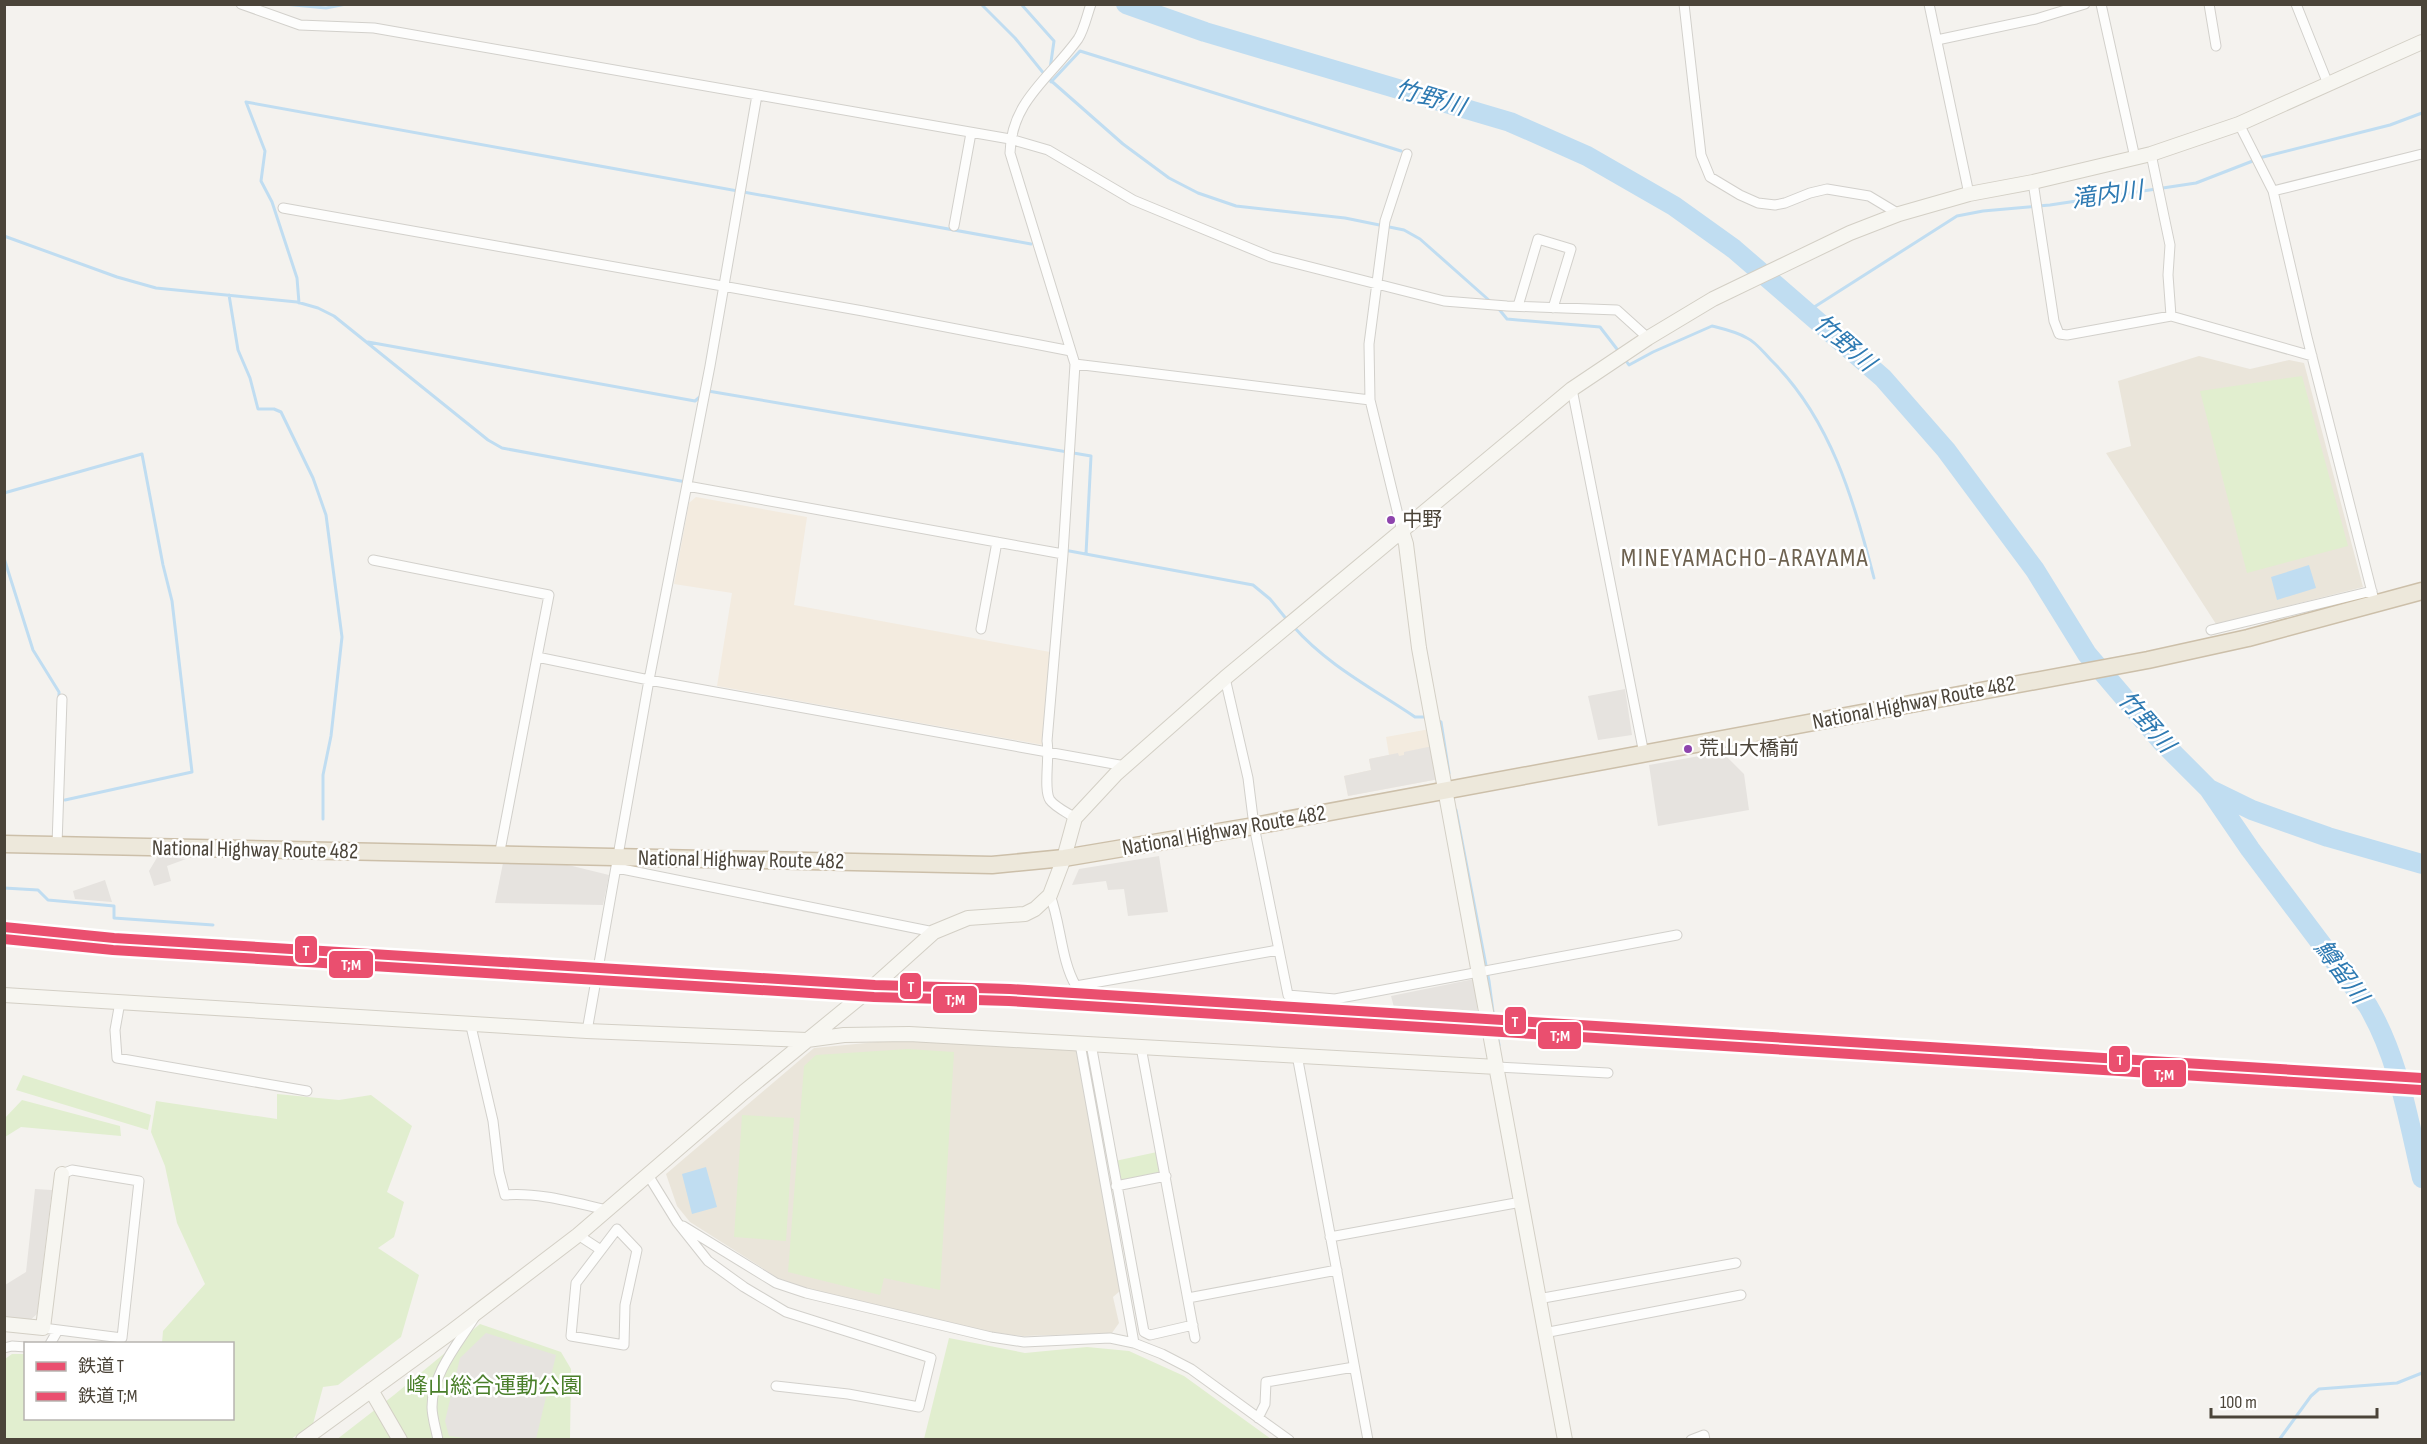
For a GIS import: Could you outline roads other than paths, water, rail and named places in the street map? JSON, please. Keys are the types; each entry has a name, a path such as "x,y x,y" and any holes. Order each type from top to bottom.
{"highway":[{"name":"National Highway Route 482","path":"4,844 499,856 618,862 992,865 1064,858 1446,791 2148,660 2248,638 2373,598 2422,591"}],"street":[{"path":"241,4 300,25 374,28 1010,138 1048,150 1133,200 1271,257 1444,301 1617,310 1648,338"},
{"path":"1074,818 1051,801 1047,792 1049,752 1047,741 1063,554 1075,364 1010,153 1010,138 1027,98 1078,38 1091,4"},
{"path":"1684,4 1701,155 1710,177 1758,204 1785,203 1827,189 1869,196 1899,214"},
{"path":"1929,4 1969,194"},
{"path":"1937,40 2036,19 2085,4"},
{"path":"2102,4 2135,158"},
{"path":"2208,4 2216,46"},
{"path":"2296,4 2328,84"},
{"path":"303,1440 578,1235 875,985 934,932 968,918 1025,915 1050,895 1064,858 1074,818 1125,766 1225,678 1572,389 1648,338 1713,298 1850,233 1899,214 1969,194 2033,182 2151,154 2239,124 2422,44"},
{"path":"587,1031 757,95"},
{"path":"2211,630 2373,598 2273,191 2239,124"},
{"path":"954,226 971,133"},
{"path":"1407,154 1384,221 1369,344 1370,400 1406,544 1419,648 1565,1440"},
{"path":"2151,154 2170,245 2168,275 2171,316"},
{"path":"2273,191 2422,154"},
{"path":"2033,182 2054,321 2059,334 2067,335 2171,316 2312,357"},
{"path":"283,208 863,311 1071,351"},
{"path":"1518,306 1538,239 1571,249 1553,308"},
{"path":"1075,364 1370,400"},
{"path":"1572,389 1644,754"},
{"path":"687,486 1063,554"},
{"path":"981,629 997,542"},
{"path":"373,560 549,595 499,856"},
{"path":"537,657 649,681 1125,766"},
{"path":"1225,678 1248,778 1254,826 1288,995 1335,999 1677,935"},
{"path":"57,845 62,699"},
{"path":"618,862 934,932"},
{"path":"1050,895 1058,916 1069,975 1076,986 1278,950"},
{"path":"4,995 587,1031 807,1040 844,1035 909,1034 1608,1073"},
{"path":"120,1002 116,1030 117,1058 307,1091"},
{"path":"470,1022 493,1121 499,1172 505,1195 517,1194 561,1200 608,1210"},
{"path":"1086,1044 1144,1332 1150,1335 1192,1325"},
{"path":"1086,1044 1134,1343"},
{"path":"1141,1047 1195,1338"},
{"path":"1297,1055 1368,1440"},
{"path":"4,1324 122,1338 139,1181 72,1170 62,1174 43,1328"},
{"path":"648,1175 677,1222 708,1261 744,1287 786,1312 931,1358 919,1407 848,1394 776,1386"},
{"path":"1116,1186 1166,1176"},
{"path":"1330,1237 1521,1202"},
{"path":"677,1222 776,1283 806,1293 991,1337 1024,1342 1110,1338 1134,1343 1191,1369 1289,1440"},
{"path":"617,1229 638,1250 625,1305 624,1345 571,1336 576,1283 602,1250 617,1229"},
{"path":"578,1235 602,1250"},
{"path":"1538,1299 1736,1263"},
{"path":"1188,1299 1337,1270"},
{"path":"1544,1333 1741,1295"},
{"path":"438,1440 432,1408 434,1389 449,1356 479,1311"},
{"path":"51,1342 58,1330"},
{"path":"4,1348 24,1347"},
{"path":"1258,1418 1265,1404 1266,1382 1354,1367"},
{"path":"371,1390 400,1440"},
{"path":"1690,1440 1704,1435 1705,1440"}],"water":[{"path":"2309,565 2316,588 2277,600 2271,577"},
{"path":"706,1167 717,1207 692,1214 682,1174"}],"waterway":[{"path":"284,4 326,8 346,4"},
{"path":"981,4 1015,38 1045,75"},
{"path":"1021,4 1054,41 1050,69"},
{"name":"竹野川","path":"1126,4 1205,32 1510,122 1587,156 1674,206 1734,249 1883,378 1946,450 2035,570 2087,654 2162,742 2209,789 2252,810 2328,837 2422,864"},
{"path":"1051,82 1080,51 1401,151"},
{"path":"1048,78 1123,144 1169,178 1198,193 1236,206 1345,218 1404,230 1420,239 1491,302"},
{"path":"299,303 297,278 272,202 261,181 265,151 246,102 1031,244"},
{"name":"滝内川","path":"1808,311 1957,216 1983,211 2050,205 2196,183 2263,157 2390,125 2422,113"},
{"path":"4,236 117,277 156,288 297,302 318,308 334,316 488,440 502,448 686,482"},
{"path":"229,295 238,350 250,378 258,409 274,409 281,412 313,478 326,515 342,637 331,736 323,775 323,819"},
{"path":"1498,308 1507,319 1600,327 1620,353"},
{"path":"1624,358 1629,365 1712,326 1739,334 1757,345 1792,383 1824,434 1848,490 1874,578"},
{"path":"368,342 695,401 702,395"},
{"path":"708,391 1091,456 1086,554"},
{"path":"4,493 142,454 172,601 192,772 65,800"},
{"path":"1064,550 1253,585 1270,599 1288,621"},
{"path":"4,558 33,650 59,692 59,699"},
{"path":"1293,626 1320,653 1351,675 1415,717 1426,717"},
{"path":"1438,721 1441,722 1449,773"},
{"name":"鱒留川","path":"2209,789 2250,849 2368,1006 2379,1026 2395,1068 2422,1178"},
{"path":"1456,810 1493,1012"},
{"path":"4,888 38,890 48,900 114,906 114,918 213,925"},
{"path":"1496,1026 1499,1045"},
{"path":"2279,1440 2311,1396 2319,1389 2397,1383 2422,1373"}],"rail line":[{"name":"T","path":"4,927 114,938 875,985 1010,989 2422,1078"},
{"name":"T;M","path":"4,939 113,950 874,997 1009,1001 2421,1090"}],"place":[{"name":"中野","path":"1391,520"},
{"name":"荒山大橋前","path":"1688,749"}],"district":[{"name":"MINEYAMACHO-ARAYAMA","path":"1745,558"}],"park label":[{"name":"峰山総合運動公園","path":"494,1386"}]}
